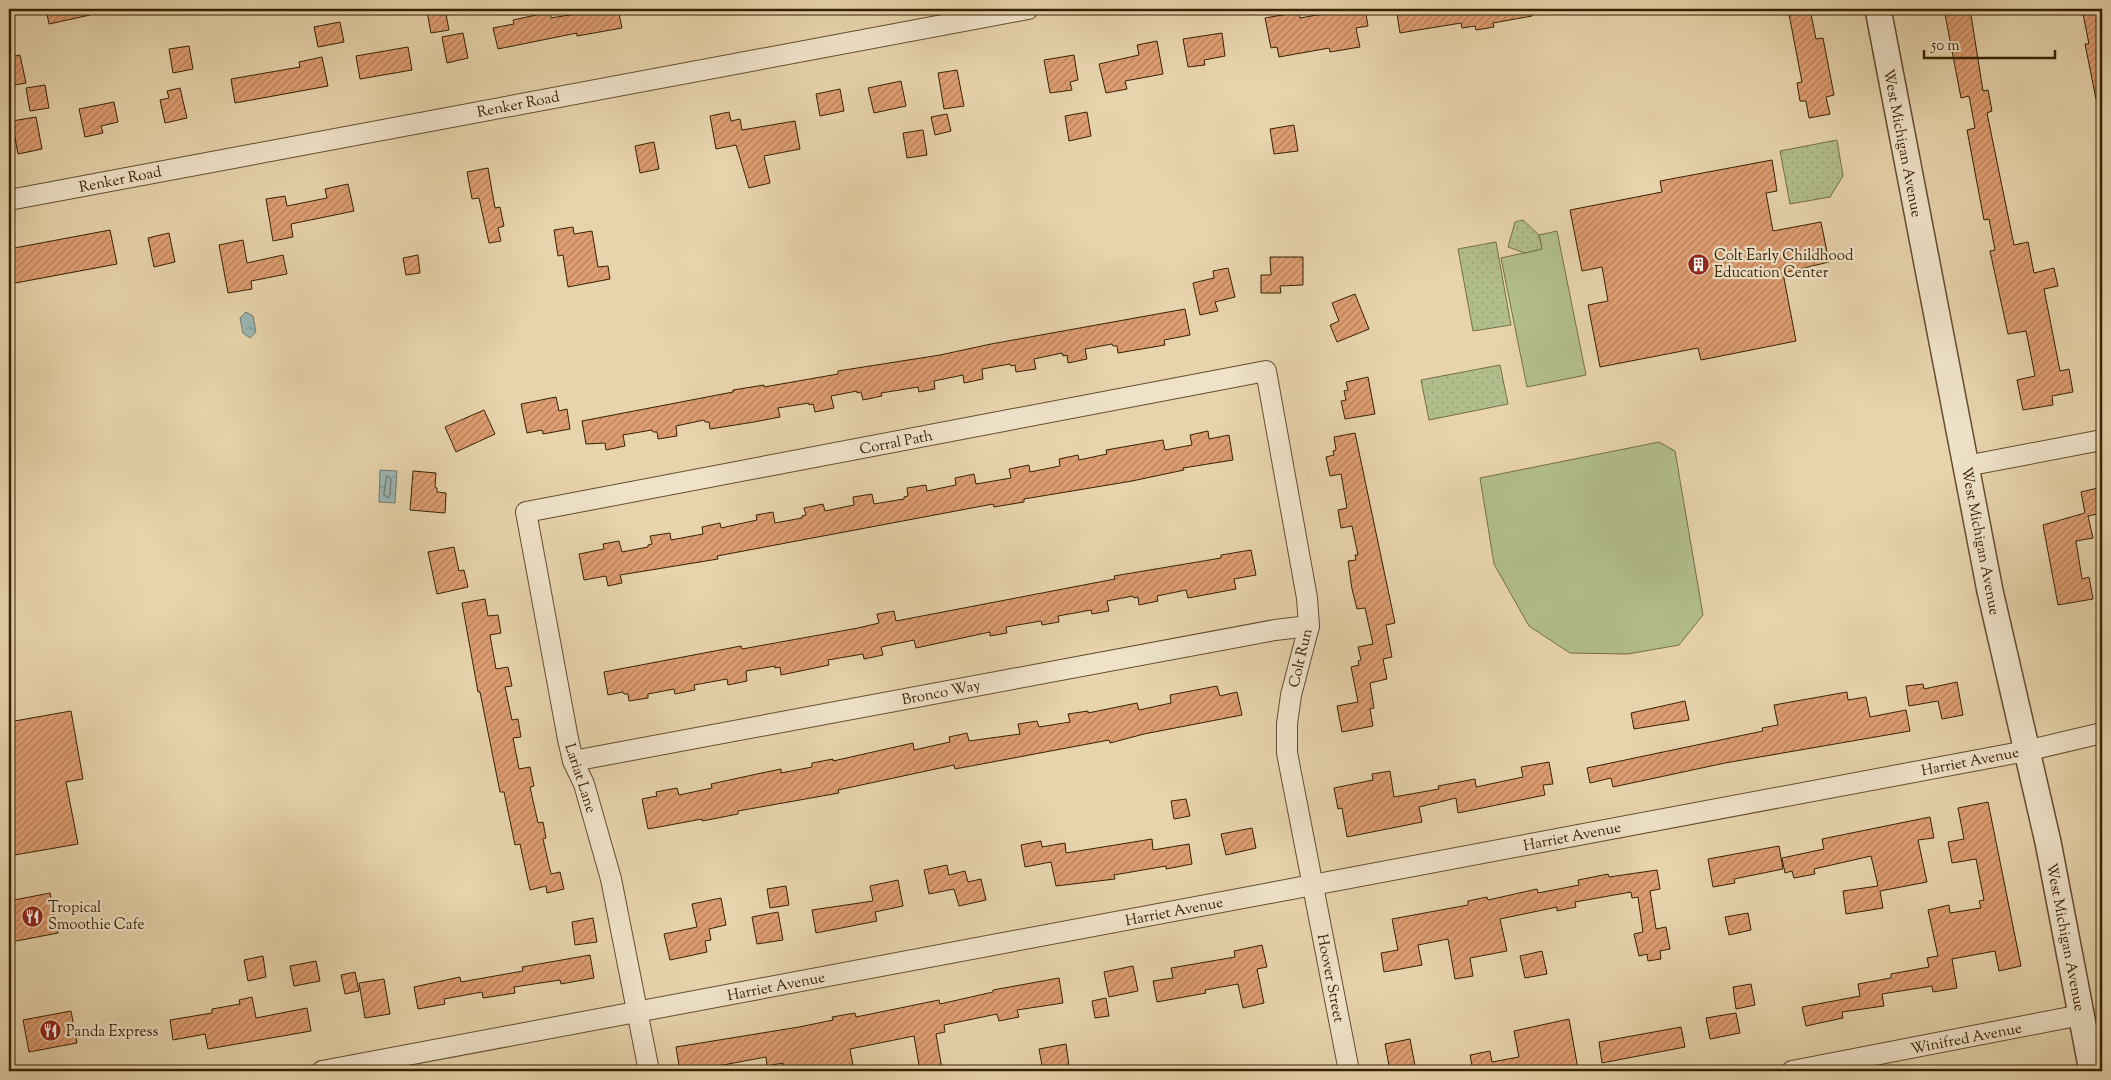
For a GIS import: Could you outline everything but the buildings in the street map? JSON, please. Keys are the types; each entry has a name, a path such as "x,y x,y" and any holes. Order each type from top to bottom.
{"street":[{"name":"Renker Road","path":"9,200 1028,9"},
{"name":"West Michigan Avenue","path":"1878,9 1990,591 2048,842 2092,1071"},
{"name":"Corral Path","path":"526,512 1266,372"},
{"name":"Colt Run","path":"1266,372 1307,598 1308,626 1291,695 1287,724 1287,753 1312,885"},
{"path":"1966,466 2102,440"},
{"name":"Lariat Lane","path":"526,512 573,761 584,784 612,879 649,1071"},
{"name":"Bronco Way","path":"573,761 1266,632 1308,626"},
{"name":"Harriet Avenue","path":"322,1071 2026,751 2102,733"},
{"name":"Hoover Street","path":"1312,885 1349,1071"},
{"name":"Winifred Avenue","path":"1792,1071 2081,1015"}],"green space":[{"path":"1837,140 1843,176 1830,197 1790,204 1780,151"},
{"path":"1523,220 1539,235 1542,249 1525,253 1508,247 1515,222"},
{"path":"1557,231 1586,375 1527,387 1501,258 1542,249 1539,235"},
{"path":"1496,242 1511,325 1473,331 1458,249"},
{"path":"1500,365 1508,404 1429,420 1421,380"},
{"path":"1659,442 1675,451 1703,615 1679,645 1628,654 1570,653 1529,626 1494,564 1480,478"}],"water":[{"path":"246,312 253,316 256,332 250,338 243,333 240,318"},
{"path":"380,470 397,471 395,503 379,502"}],"place":[{"name":"Colt Early Childhood Education Center","path":"1698,264"},
{"name":"Tropical Smoothie Cafe","path":"32,916"},
{"name":"Panda Express","path":"50,1031"}]}
